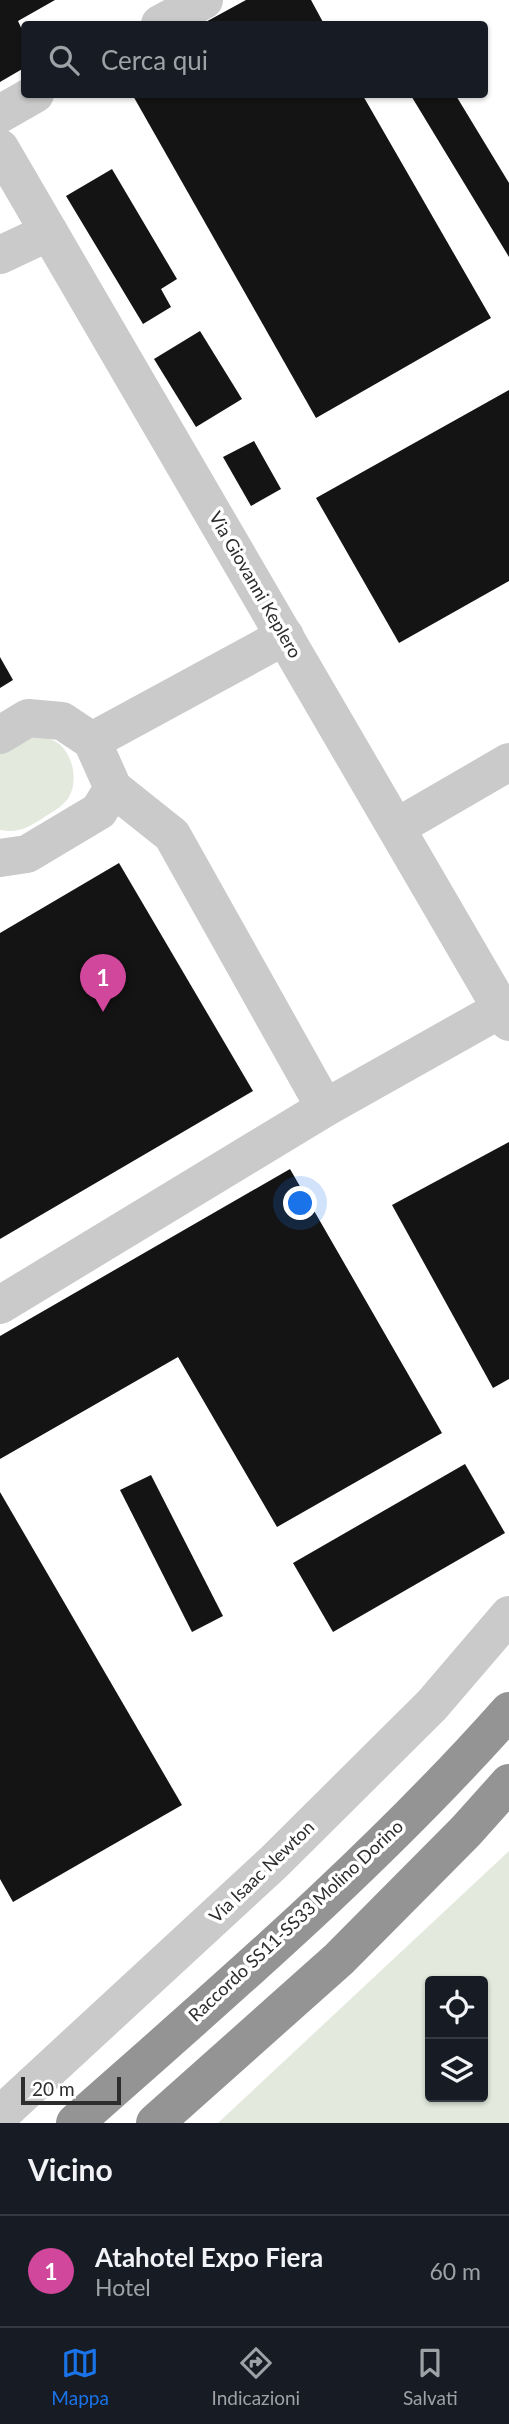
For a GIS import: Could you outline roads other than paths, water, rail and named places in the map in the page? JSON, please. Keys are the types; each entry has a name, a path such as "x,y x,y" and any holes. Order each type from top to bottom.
{"highway":[{"name":"Raccordo SS11-SS33 Molino Dorino","path":"75,2123 397,1829 509,1711"},
{"path":"155,2123 339,1959 466,1831 509,1783"}],"street":[{"path":"166,21 204,0"},
{"path":"0,114 28,98"},
{"name":"Via Giovanni Keplero","path":"0,148 505,1016"},
{"path":"0,256 49,232"},
{"path":"92,741 285,636"},
{"path":"0,735 28,718 62,721 92,741 113,788 172,835 325,1108"},
{"path":"397,827 509,762"},
{"path":"0,858 27,854 99,811 113,788"},
{"path":"0,1305 325,1108 505,1016"},
{"name":"Via Isaac Newton","path":"0,2115 274,1863 432,1705 509,1615"}],"place":[{"name":"Atahotel Expo Fiera","path":"103,1012"}]}
